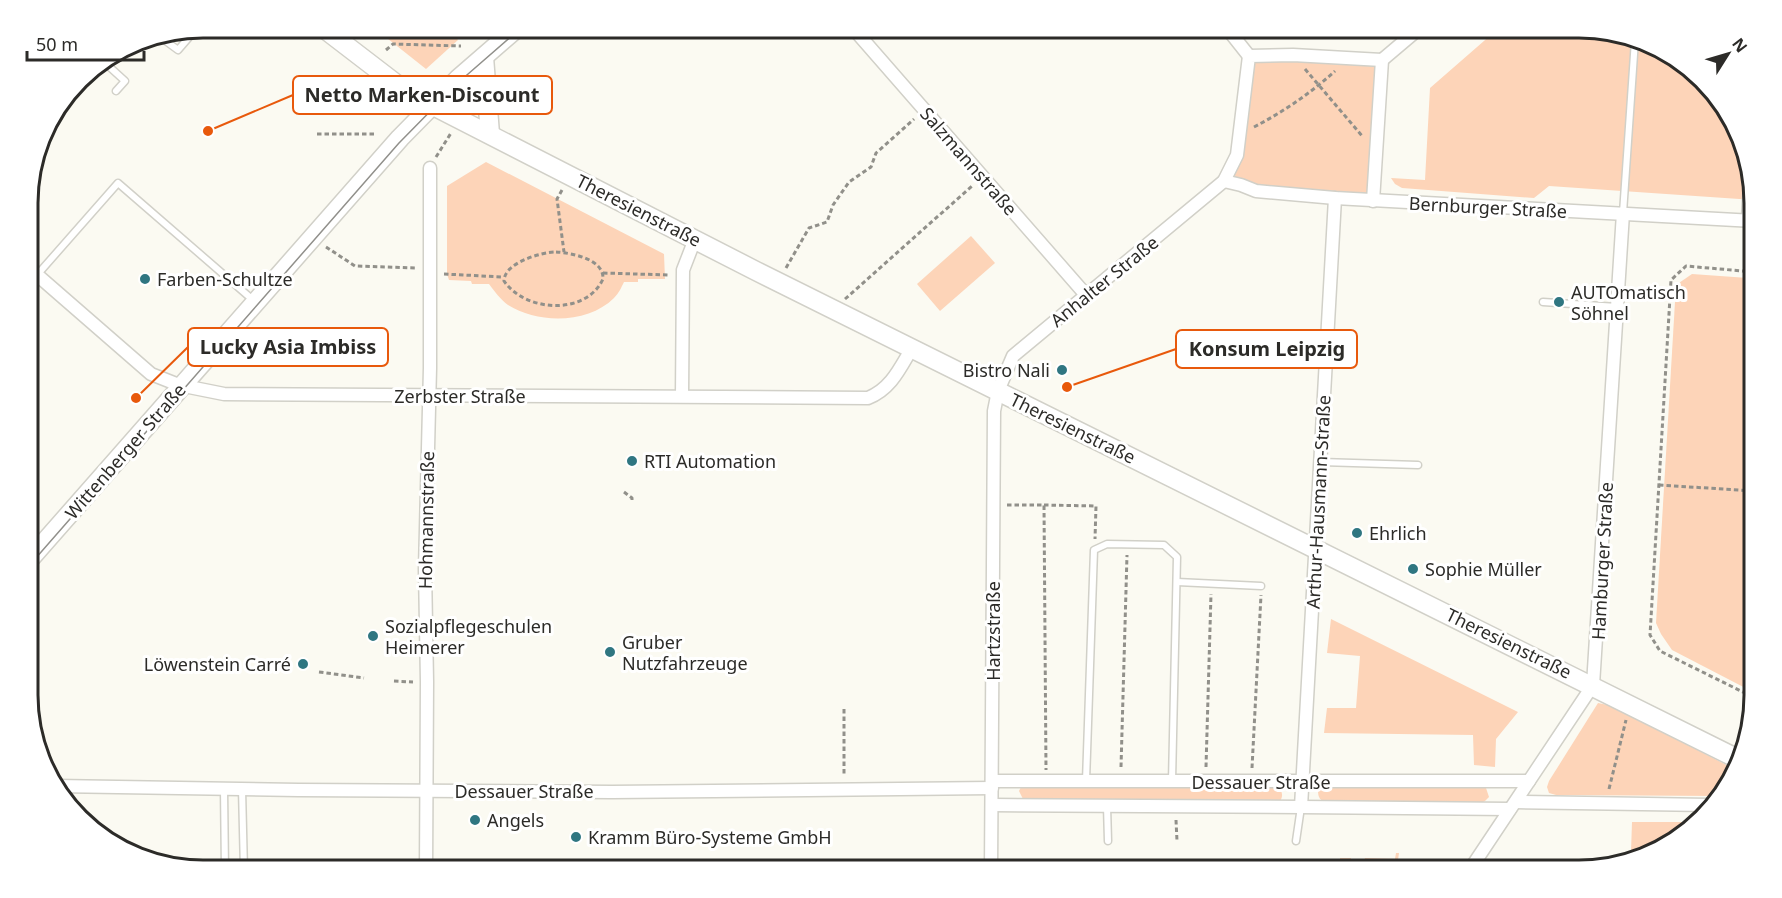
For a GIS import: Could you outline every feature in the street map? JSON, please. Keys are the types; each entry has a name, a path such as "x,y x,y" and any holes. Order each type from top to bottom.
{"main road":[{"name":"Theresienstraße","path":"336,38 408,93 778,282 1316,547 1733,756"},
{"name":"Wittenberger Straße","path":"38,550 400,138 432,104 505,38"},
{"path":"483,57 490,134"}],"street":[{"name":"Salzmannstraße","path":"862,38 1086,296"},
{"path":"1224,181 1237,155 1249,56 1235,38"},
{"path":"1249,56 1293,55 1382,60 1408,38"},
{"path":"1373,201 1382,60"},
{"name":"Hohmannstraße","path":"426,860 425,569 430,368 430,168"},
{"name":"Bernburger Straße","path":"1224,181 1256,191 1373,201 1744,221"},
{"name":"Anhalter Straße","path":"998,391 1013,356 1224,181"},
{"name":"Arthur-Hausmann-Straße","path":"1301,807 1335,198"},
{"name":"Hamburger Straße","path":"1593,685 1623,213"},
{"path":"682,396 683,270 695,239"},
{"name":"Zerbster Straße","path":"38,276 151,374 183,385 224,394 868,398 878,394 891,381 912,348"},
{"name":"Hartzstraße","path":"991,860 994,411 998,391"},
{"path":"1476,860 1593,685"},
{"name":"Dessauer Straße","path":"64,786 612,792 844,789 1046,780 1529,781"},
{"name":"Dessauer Straße","path":"992,806 1513,806 1605,803 1703,805"}],"lane":[{"path":"167,42 178,50 188,39"},
{"path":"1623,213 1635,47"},
{"path":"109,66 125,81 116,91"},
{"path":"38,265 118,183 256,303"},
{"path":"1543,302 1617,307"},
{"path":"1320,462 1418,465"},
{"path":"1086,781 1094,550 1107,544 1164,545 1177,557 1172,781"},
{"path":"1177,582 1261,586"},
{"path":"224,789 225,860"},
{"path":"242,789 244,860"},
{"path":"1107,807 1108,841"},
{"path":"1296,841 1301,807"}],"path":[{"path":"386,50 393,44 461,46"},
{"path":"1293,55 1376,152"},
{"path":"1239,135 1273,117 1319,86 1350,58"},
{"path":"778,282 809,228 827,222 833,205 849,182 871,167 876,153 924,110"},
{"path":"430,168 451,133"},
{"path":"317,134 376,134"},
{"path":"564,252 557,199 569,174"},
{"path":"833,309 982,177"},
{"path":"312,238 355,266 503,277 530,257 544,253 564,252 595,263 603,273 600,285 592,294 575,303 558,305 540,304 526,299 508,288 503,277"},
{"path":"1744,271 1686,266 1671,280 1650,635 1660,651 1744,693"},
{"path":"603,273 683,275"},
{"path":"1659,485 1744,490"},
{"path":"624,492 632,498 632,503"},
{"path":"993,505 1096,506 1094,550"},
{"path":"1044,505 1046,780"},
{"path":"1121,781 1127,544"},
{"path":"1205,781 1212,584"},
{"path":"1251,782 1261,586"},
{"path":"276,667 288,669"},
{"path":"319,672 364,678"},
{"path":"394,681 427,682"},
{"path":"1605,803 1630,704"},
{"path":"844,709 844,789"},
{"path":"1175,807 1177,841"}],"shaded area":[{"path":"387,38 456,38 458,40 426,69"},
{"path":"1487,38 1601,39 1633,46 1653,54 1696,86 1710,102 1732,139 1739,159 1744,199 1549,186 1534,198 1402,188 1391,178 1425,180 1430,88"},
{"path":"1249,56 1382,60 1373,201 1224,181 1237,155"},
{"path":"486,162 664,254 665,279 638,279 638,282 624,282 616,296 603,307 577,317 562,318 534,316 520,311 505,303 489,284 449,280 447,274 447,186"},
{"path":"971,236 995,263 940,311 917,284"},
{"path":"1692,274 1744,278 1744,687 1672,650 1656,623 1676,285"},
{"path":"1331,619 1518,712 1496,739 1495,767 1474,765 1473,735 1324,733 1327,708 1356,708 1360,656 1327,653"},
{"path":"1598,703 1613,706 1729,766 1710,796 1556,795 1549,793 1547,787"},
{"path":"1028,785 1276,786 1282,795 1280,801 1024,801 1019,791 1021,787"},
{"path":"1480,785 1486,788 1489,797 1479,804 1328,803 1321,800 1318,793 1321,786"},
{"path":"1632,822 1685,822 1653,844 1631,852"},
{"path":"1396,853 1399,853 1398,860 1364,860 1365,858 1395,859"}],"tram line":[{"path":"38,556 399,143 460,81 509,38"}],"place":[{"name":"Netto Marken-Discount","path":"208,131"},
{"name":"Farben-Schultze","path":"145,279"},
{"name":"AUTOmatisch Söhnel","path":"1559,302"},
{"name":"Bistro Nali","path":"1062,370"},
{"name":"Konsum Leipzig","path":"1067,387"},
{"name":"Lucky Asia Imbiss","path":"136,398"},
{"name":"RTI Automation","path":"632,461"},
{"name":"Ehrlich","path":"1357,533"},
{"name":"Sophie Müller","path":"1413,569"},
{"name":"Sozialpflegeschulen Heimerer","path":"373,636"},
{"name":"Gruber Nutzfahrzeuge","path":"610,652"},
{"name":"Löwenstein Carré","path":"303,664"},
{"name":"Angels","path":"475,820"},
{"name":"Kramm Büro-Systeme GmbH","path":"576,837"}]}
